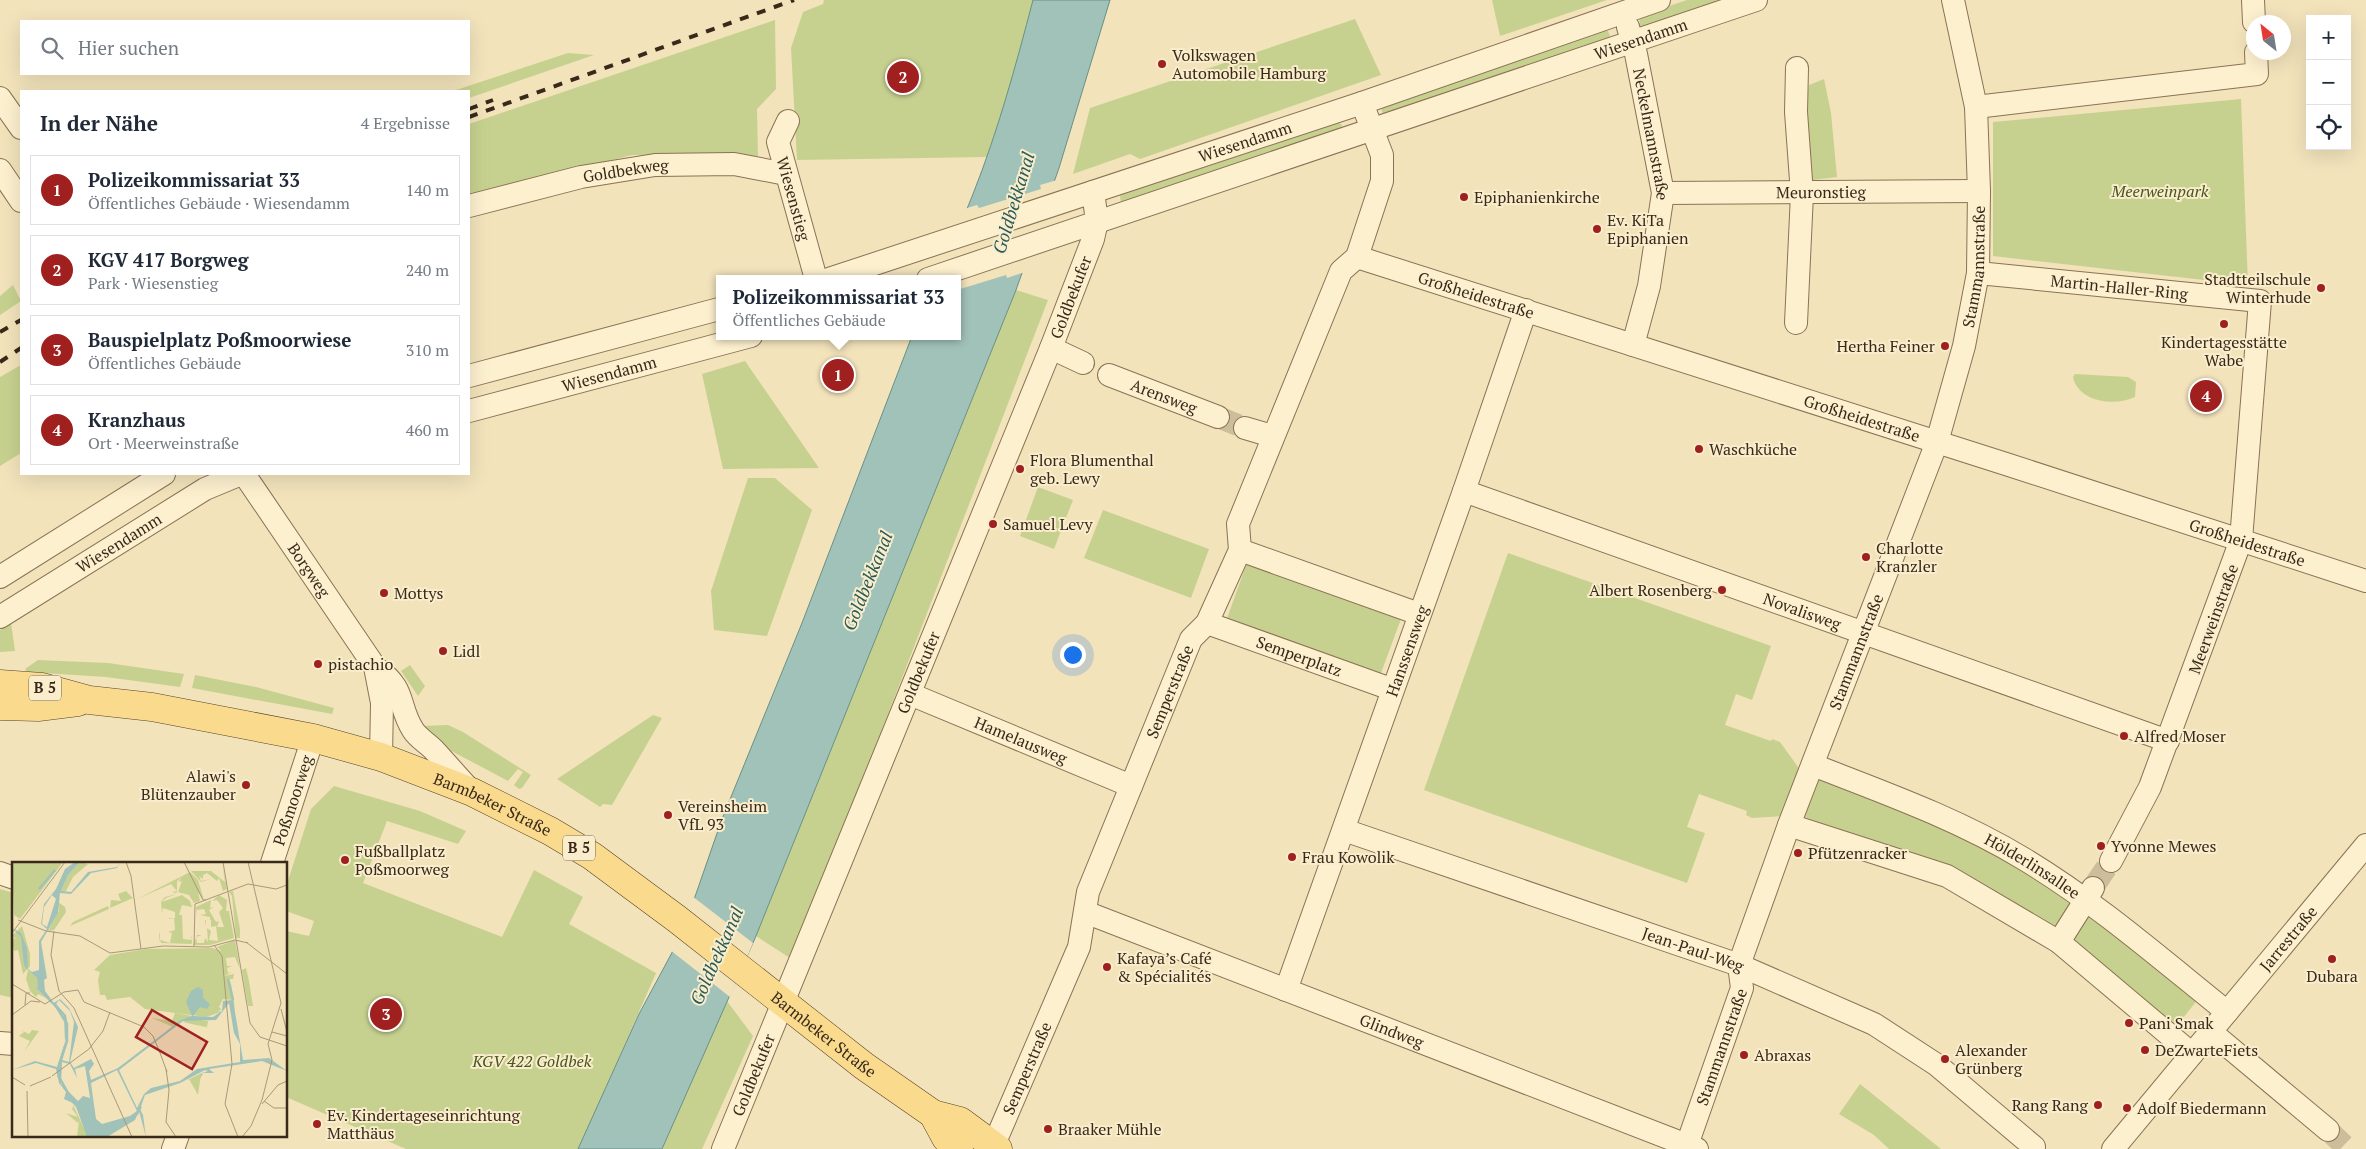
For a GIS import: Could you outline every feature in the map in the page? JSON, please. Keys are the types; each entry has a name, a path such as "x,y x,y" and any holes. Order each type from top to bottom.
{"main road":[{"name":"Barmbeker Straße","path":"0,684 42,688 89,700 152,707 312,738 381,756 472,792 542,827 592,856 677,919 864,1066 933,1114 960,1121 995,1148"},
{"name":"Barmbeker Straße","path":"0,706 38,707 89,700"},
{"name":"Barmbeker Straße","path":"933,1114 946,1138 959,1149"}],"street":[{"name":"Wiesendamm","path":"840,275 1362,103 1659,0"},
{"name":"Wiesendamm","path":"940,275 1756,0"},
{"name":"Stammannstraße","path":"1692,1147 1742,988 1739,965 1863,632 1937,442 1964,346 1978,273 1979,191 1976,107 1953,0"},
{"path":"2253,0 2254,15"},
{"name":"Neckelmannstraße","path":"1624,12 1632,42 1663,194 1649,286 1633,345"},
{"path":"1976,107 2257,64"},
{"path":"1796,323 1802,194 1796,112 1797,68"},
{"path":"0,98 20,127"},
{"name":"Semperstraße","path":"995,1148 1079,947 1088,892 1191,639 1207,623 1240,550 1238,524 1272,436 1341,271 1357,257 1382,181 1382,155 1374,129 1362,103"},
{"name":"Wiesenstieg","path":"788,121 778,142 815,275"},
{"name":"Goldbekweg","path":"470,206 581,177 655,165 734,164 786,174"},
{"path":"0,170 20,200"},
{"name":"Meuronstieg","path":"1663,194 1979,191"},
{"name":"Goldbekufer","path":"722,1149 784,1003 1051,348 1093,239 1097,221 1093,192"},
{"name":"Großheidestraße","path":"1357,257 2366,581"},
{"name":"Martin-Haller-Ring","path":"1978,273 2260,301"},
{"name":"Meerweinstraße","path":"2110,861 2150,787 2241,540 2260,301"},
{"path":"470,376 716,310"},
{"name":"Hanssensweg","path":"1286,990 1526,310"},
{"name":"Wiesendamm","path":"470,411 736,340"},
{"path":"1051,348 1083,363"},
{"name":"Arensweg","path":"1109,375 1218,417"},
{"path":"1245,428 1272,436"},
{"name":"Wiesendamm","path":"0,577 162,475"},
{"name":"Wiesendamm","path":"0,617 205,489 240,475"},
{"name":"Borgweg","path":"243,475 376,667 390,678 402,700 408,721 414,731 472,792"},
{"name":"Novalisweg","path":"1464,490 2168,741"},
{"path":"1240,550 1419,614"},
{"name":"Semperplatz","path":"1207,623 1391,690"},
{"name":"Borgweg","path":"376,667 382,703 381,756"},
{"name":"Hamelausweg","path":"910,694 1131,786"},
{"name":"Poßmoorweg","path":"272,862 312,738"},
{"name":"Hölderlinsallee","path":"1813,765 1949,819 2090,893 2227,1012"},
{"path":"1790,825 1947,876 2059,942 2192,1054"},
{"name":"Jean-Paul-Weg","path":"1344,830 1739,965 1874,1024 1937,1065 2034,1147"},
{"name":"Jarrestraße","path":"2113,1149 2366,845"},
{"path":"0,873 12,877"},
{"path":"2059,942 2090,893"},
{"name":"Glindweg","path":"1085,912 1692,1147"},
{"path":"2210,1032 2328,1130"},
{"path":"173,1149 178,1136"}],"green space":[{"path":"824,0 1033,0 1015,71 987,157 797,160 791,48 803,12 823,4"},
{"path":"1492,0 1607,0 1500,36"},
{"path":"1687,0 1733,0 1647,30 1639,27 1640,16"},
{"path":"1355,19 1381,75 1140,159 1130,154 1073,174 1090,108"},
{"path":"775,20 776,89 757,109 758,156 632,155 470,197 470,124"},
{"path":"1601,29 1608,31 1610,36 1608,40 1383,114 1381,108"},
{"path":"568,53 594,55 470,98 470,90 456,90"},
{"path":"1824,79 1831,113 1837,177 1813,180 1809,174 1803,119 1809,85"},
{"name":"Meerweinpark","path":"2241,99 2248,285 1993,256 1993,122"},
{"path":"1338,122 1342,125 1340,131 1121,203 1120,196 1123,192"},
{"path":"13,285 20,302 0,315 0,296"},
{"path":"1016,290 1048,300 793,960 756,936"},
{"path":"745,361 819,468 723,469 702,374"},
{"path":"20,366 20,454 0,466 0,377"},
{"path":"2075,374 2128,377 2136,382 2135,397 2118,402 2108,402 2090,397 2076,385 2073,377"},
{"path":"748,478 775,478 812,510 767,636 714,630 711,591"},
{"path":"1038,487 1073,500 1054,549 1020,536"},
{"path":"1103,510 1209,549 1191,598 1084,558"},
{"path":"1508,553 1771,646 1752,700 1736,694 1725,725 1771,741 1772,739 1780,742 1811,785 1823,778 1963,832 2084,907 2199,998 2175,1028 1943,867 1799,815 1752,818 1746,815 1747,811 1699,794 1687,827 1705,833 1687,883 1424,790"},
{"path":"1248,560 1402,616 1380,676 1226,621"},
{"path":"11,623 15,651 0,652 0,630"},
{"path":"38,660 108,663 184,674 180,687 106,677 27,672 25,669"},
{"path":"410,665 425,686 418,696 401,671"},
{"path":"195,675 256,687 334,708 332,714 192,688"},
{"path":"653,715 662,718 612,805 603,804 600,807 557,779"},
{"path":"448,725 463,732 531,775 522,788 519,789 514,785 523,772 518,769 508,781 444,747 421,726"},
{"name":"KGV 422 Goldbek","path":"334,786 420,811 466,831 458,844 387,821 363,883 502,937 534,870 583,897 569,924 656,973 579,1149 406,1149 288,1098 288,931 309,936 314,921 288,912 288,881 311,809"},
{"path":"0,889 12,892 12,998 0,995"},
{"path":"727,1001 753,1036 702,1149 662,1149"},
{"path":"1860,1084 1941,1149 1889,1149 1874,1135 1839,1114"}],"water":[{"name":"Goldbekkanal","path":"1033,0 1110,0 1059,168 1016,290 756,936 662,1149 578,1149 639,1014 682,934 722,819 802,623 910,340 961,340 961,275 938,275 969,205 991,146"}],"pier":[{"path":"1057,180 1025,272 1007,278 1006,275 961,289 961,275 935,275 964,209 977,205 979,208 1041,189 1040,185"},
{"path":"692,896 753,943 730,997 670,950 680,933"}],"tunnel":[{"path":"1218,417 1245,428"},
{"path":"2094,886 2111,861"},
{"path":"2328,1130 2348,1149"}],"railway":[{"path":"470,117 794,0"},
{"path":"470,109 493,100"},
{"path":"0,332 20,321"},
{"path":"0,362 20,349"}],"place":[{"name":"Volkswagen Automobile Hamburg","path":"1162,64"},
{"name":"KGV 417 Borgweg","path":"903,77"},
{"name":"Epiphanienkirche","path":"1464,197"},
{"name":"Ev. KiTa Epiphanien","path":"1597,229"},
{"name":"Stadtteilschule Winterhude","path":"2321,288"},
{"name":"Kindertagesstätte Wabe","path":"2224,324"},
{"name":"Hertha Feiner","path":"1945,346"},
{"name":"Polizeikommissariat 33","path":"838,375"},
{"name":"Kranzhaus","path":"2206,396"},
{"name":"Waschküche","path":"1699,449"},
{"name":"Flora Blumenthal geb. Lewy","path":"1020,469"},
{"name":"Samuel Levy","path":"993,524"},
{"name":"Charlotte Kranzler","path":"1866,557"},
{"name":"Albert Rosenberg","path":"1722,590"},
{"name":"Mottys","path":"384,593"},
{"name":"Lidl","path":"443,651"},
{"name":"pistachio","path":"318,664"},
{"name":"Alfred Moser","path":"2124,736"},
{"name":"Alawi's Blütenzauber","path":"246,785"},
{"name":"Vereinsheim VfL 93","path":"668,815"},
{"name":"Yvonne Mewes","path":"2101,846"},
{"name":"Pfützenracker","path":"1798,853"},
{"name":"Frau Kowolik","path":"1292,857"},
{"name":"Fußballplatz Poßmoorweg","path":"345,860"},
{"name":"Dubara","path":"2332,959"},
{"name":"Kafaya’s Café & Spécialités","path":"1107,967"},
{"name":"Bauspielplatz Poßmoorwiese","path":"386,1014"},
{"name":"Pani Smak","path":"2129,1023"},
{"name":"DeZwarteFiets","path":"2145,1050"},
{"name":"Abraxas","path":"1744,1055"},
{"name":"Alexander Grünberg","path":"1945,1059"},
{"name":"Rang Rang","path":"2098,1105"},
{"name":"Adolf Biedermann","path":"2127,1108"},
{"name":"Ev. Kindertageseinrichtung Matthäus","path":"317,1124"},
{"name":"Braaker Mühle","path":"1048,1129"}]}
